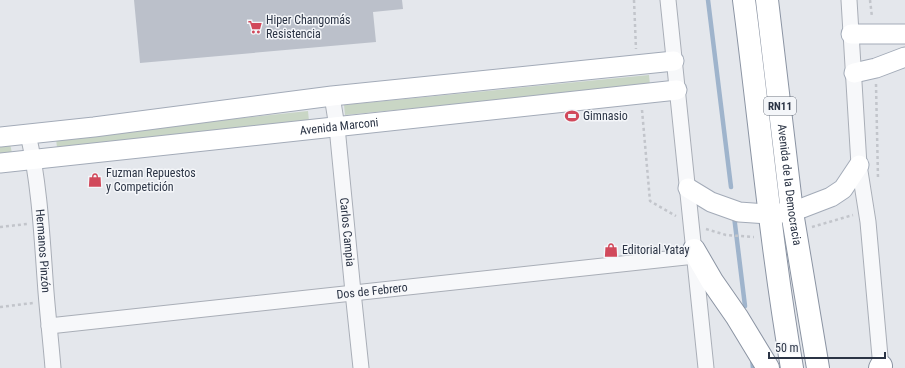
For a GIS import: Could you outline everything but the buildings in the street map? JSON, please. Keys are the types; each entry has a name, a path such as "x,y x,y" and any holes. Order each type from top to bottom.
{"highway":[{"name":"Avenida de la Democracia","path":"744,0 755,80 771,225 792,368"},
{"name":"Avenida de la Democracia","path":"767,0 794,222 818,368"},
{"path":"694,253 737,317 768,368"}],"main road":[{"path":"851,34 905,34"},
{"path":"854,73 876,68 905,57"},
{"path":"0,137 94,127 332,96 674,61"},
{"name":"Avenida Marconi","path":"0,163 677,90"},
{"path":"688,188 711,202 771,225 794,222 843,189 859,165"}],"street":[{"path":"668,0 706,368"},
{"path":"849,0 859,165 866,211 883,368"},
{"name":"Carlos Campia","path":"332,96 337,127 361,368"},
{"name":"Hermanos Pinzón","path":"28,134 34,160 41,222 53,368"},
{"name":"Dos de Febrero","path":"50,326 694,253"}],"path":[{"path":"634,0 636,65"},
{"path":"870,0 873,33"},
{"path":"876,68 878,185"},
{"path":"640,94 650,201 692,224 726,235 752,238 771,225"},
{"path":"794,222 866,211"},
{"path":"0,227 41,222"},
{"path":"0,307 47,302"}],"green space":[{"path":"649,75 650,85 345,115 344,105"},
{"path":"308,111 309,121 57,148 56,138"},
{"path":"10,144 12,153 0,154 0,145"}],"waterway":[{"path":"708,0 731,187"},
{"path":"734,216 745,306"},
{"path":"752,358 753,368"}],"place":[{"name":"Hiper Changomás Resistencia","path":"255,27"},
{"name":"Gimnasio","path":"572,116"},
{"name":"Fuzman Repuestos y Competición","path":"95,180"},
{"name":"Editorial Yatay","path":"611,250"}]}
